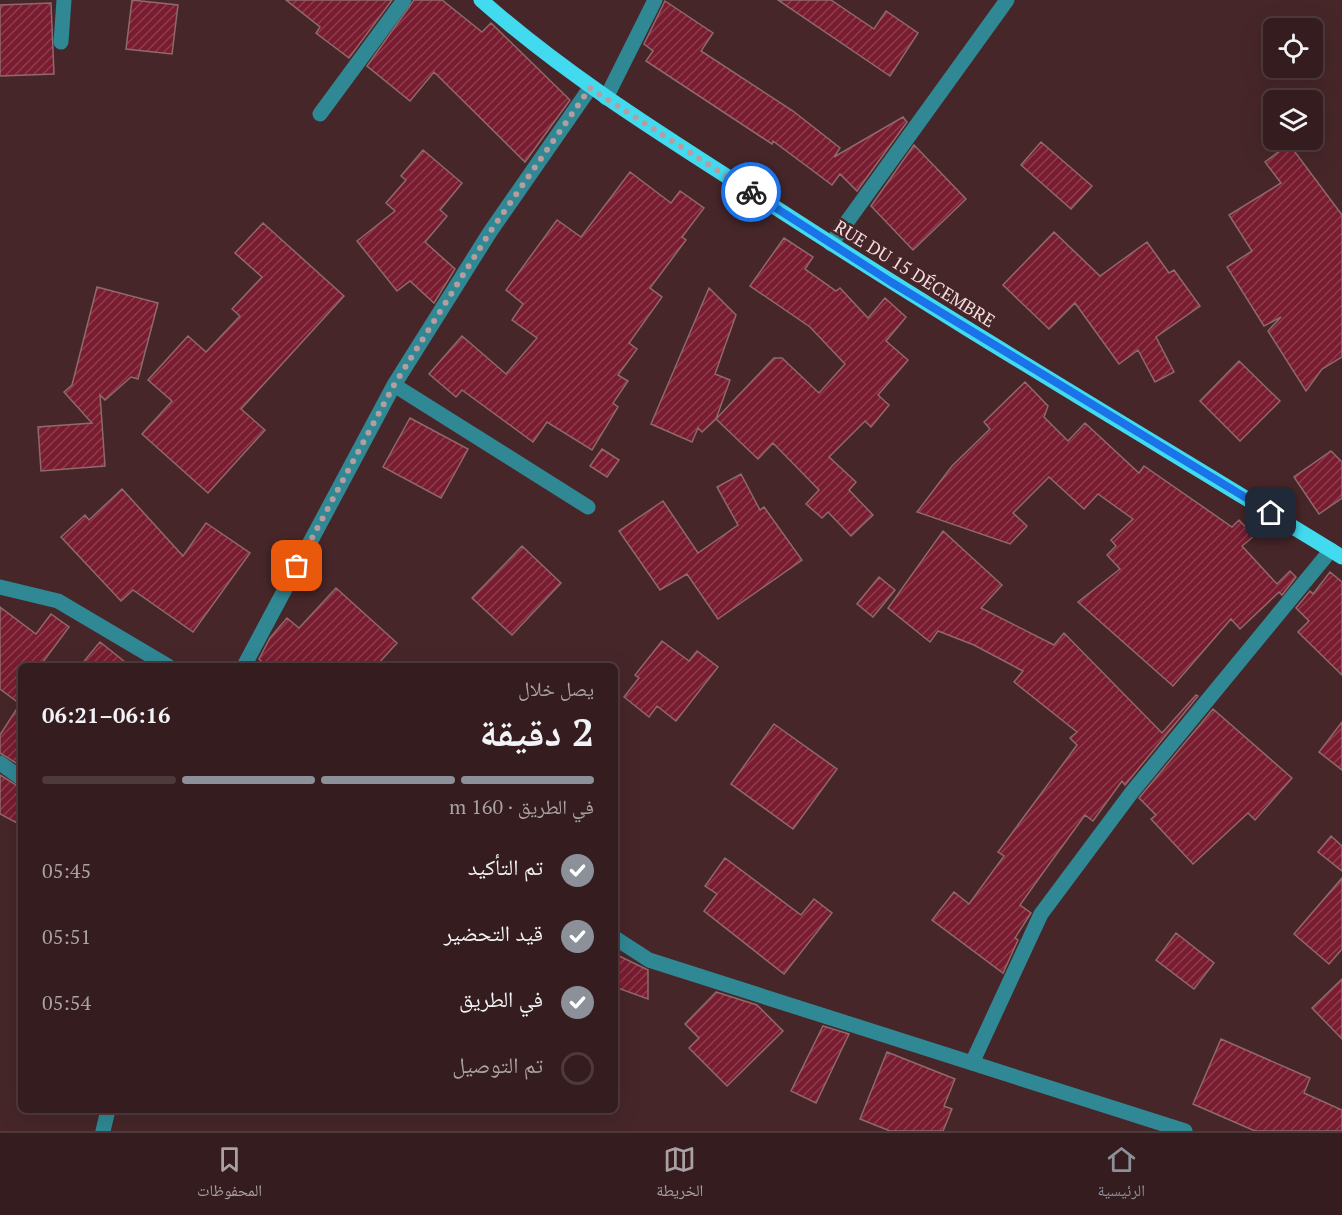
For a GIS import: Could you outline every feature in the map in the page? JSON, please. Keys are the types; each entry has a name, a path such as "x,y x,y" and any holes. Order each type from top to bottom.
{"main road":[{"name":"RUE DU 15 DÉCEMBRE","path":"481,0 517,32 590,88 831,244 1336,553"}],"street":[{"path":"61,42 64,0"},
{"path":"320,114 404,0"},
{"path":"606,98 656,0"},
{"path":"831,244 1007,0"},
{"path":"246,663 394,385 490,232 590,88"},
{"path":"394,385 588,507"},
{"path":"972,1063 1041,914 1132,792 1336,553"},
{"path":"0,586 58,601 163,663"},
{"path":"0,763 18,776"},
{"path":"618,940 649,960 1185,1131"},
{"path":"103,1131 107,1113"}],"building":[{"path":"132,0 178,5 172,54 126,49"},
{"path":"286,0 392,0 349,58 316,33 320,27"},
{"path":"414,0 442,0 482,32 491,23 570,100 525,162 434,72 410,101 367,66"},
{"path":"778,0 831,0 874,29 886,11 918,33 890,76"},
{"path":"665,1 713,33 701,51 793,111 840,148 834,157 903,117 907,122 857,191 840,174 832,185 773,141 772,144 646,61 653,51 644,44"},
{"path":"51,3 54,74 0,76 0,5"},
{"path":"1041,142 1092,186 1071,209 1021,165"},
{"path":"914,145 966,199 913,250 871,206"},
{"path":"423,150 462,183 440,210 447,216 425,242 455,269 434,303 410,281 397,291 357,241 395,211 386,203 406,180 401,176"},
{"path":"1281,150 1293,150 1342,215 1342,357 1322,369 1306,391 1268,331 1281,317 1264,326 1227,267 1252,251 1229,215 1281,183 1265,162"},
{"path":"630,172 671,203 680,191 704,208 682,237 686,240 650,288 662,297 629,343 637,349 618,375 628,381 613,403 618,407 592,450 547,422 533,442 462,390 456,397 429,374 462,336 506,374 537,338 512,320 523,304 506,290 557,220 581,237"},
{"path":"263,223 344,296 241,409 265,430 208,493 142,434 172,401 148,380 188,336 206,352 240,316 232,309 262,277 235,253"},
{"path":"1054,232 1100,276 1147,242 1169,273 1174,270 1200,306 1156,337 1174,372 1155,382 1138,350 1119,364 1075,303 1049,329 1003,285"},
{"path":"784,238 813,257 805,269 836,291 840,288 868,318 885,298 906,317 886,341 908,360 878,395 889,405 871,427 865,421 829,457 856,482 849,490 873,515 851,536 828,512 822,518 806,504 819,490 773,443 758,459 716,419 774,358 782,358 819,393 845,364 810,327 750,286"},
{"path":"97,287 158,303 138,379 131,377 105,400 100,395 105,466 41,471 38,427 92,423 64,392 72,385"},
{"path":"709,288 736,315 715,374 730,380 716,419 702,432 698,428 692,442 651,424"},
{"path":"1239,361 1280,401 1240,441 1200,401"},
{"path":"1025,382 1048,406 1044,417 1068,441 1085,423 1139,473 1144,466 1232,527 1239,520 1254,536 1242,546 1277,584 1290,571 1296,577 1282,595 1279,592 1240,629 1231,619 1173,686 1078,602 1120,569 1107,555 1116,546 1111,540 1133,519 1098,494 1084,509 1049,477 1013,513 1027,526 1010,544 917,512 952,466 990,429 984,422"},
{"path":"410,418 468,449 441,498 383,467"},
{"path":"602,449 619,460 607,477 590,466"},
{"path":"1331,451 1342,462 1342,498 1319,514 1294,477"},
{"path":"741,474 760,510 764,507 802,560 718,619 687,574 660,590 619,531 663,501 698,553 738,525 717,487"},
{"path":"122,489 183,556 206,523 250,553 193,632 133,590 121,601 61,537 85,515 89,520"},
{"path":"943,531 1002,585 981,608 1054,645 1064,633 1162,733 1196,695 1198,696 1125,785 1122,781 1093,821 1085,815 1020,905 1031,913 1015,938 1018,940 1003,973 932,920 954,892 969,904 1004,856 998,852 1077,745 1070,738 1077,732 1014,682 1023,671 974,645 938,631 930,642 888,608"},
{"path":"522,546 561,583 512,635 472,598"},
{"path":"1330,572 1342,582 1342,675 1298,632 1309,621 1296,608 1310,591 1313,594"},
{"path":"879,577 895,590 873,617 857,604"},
{"path":"336,588 397,643 379,663 264,663 259,659 270,638 287,618 299,628"},
{"path":"0,607 36,634 51,614 69,627 42,663 18,663 18,702 0,689"},
{"path":"662,641 689,661 697,651 718,667 676,721 657,706 649,717 624,697 639,678 635,675"},
{"path":"100,642 126,663 82,663"},
{"path":"18,707 18,764 0,753 0,735"},
{"path":"1213,709 1292,778 1255,820 1248,813 1193,864 1151,819 1156,815 1139,798"},
{"path":"1342,722 1342,770 1319,752"},
{"path":"774,724 837,769 793,829 731,784"},
{"path":"0,775 18,786 18,823 0,814"},
{"path":"1331,836 1342,846 1342,871 1318,852"},
{"path":"725,858 801,915 814,899 832,913 784,974 704,911 717,894 705,886"},
{"path":"1342,878 1342,949 1329,964 1294,934"},
{"path":"1176,933 1214,963 1194,989 1156,960"},
{"path":"618,955 648,970 648,999 618,988"},
{"path":"1342,979 1342,1039 1312,1008"},
{"path":"716,992 757,1005 783,1031 727,1086 689,1048 699,1038 685,1024"},
{"path":"823,1026 849,1034 816,1103 791,1091"},
{"path":"1221,1039 1310,1078 1304,1093 1342,1110 1342,1131 1255,1131 1193,1104"},
{"path":"887,1052 955,1079 944,1106 952,1109 943,1131 890,1131 860,1119"}],"way so far":[{"path":"297,566 394,385 490,232 590,88 751,192"}],"route":[{"path":"751,192 891,282 1271,513"}]}
